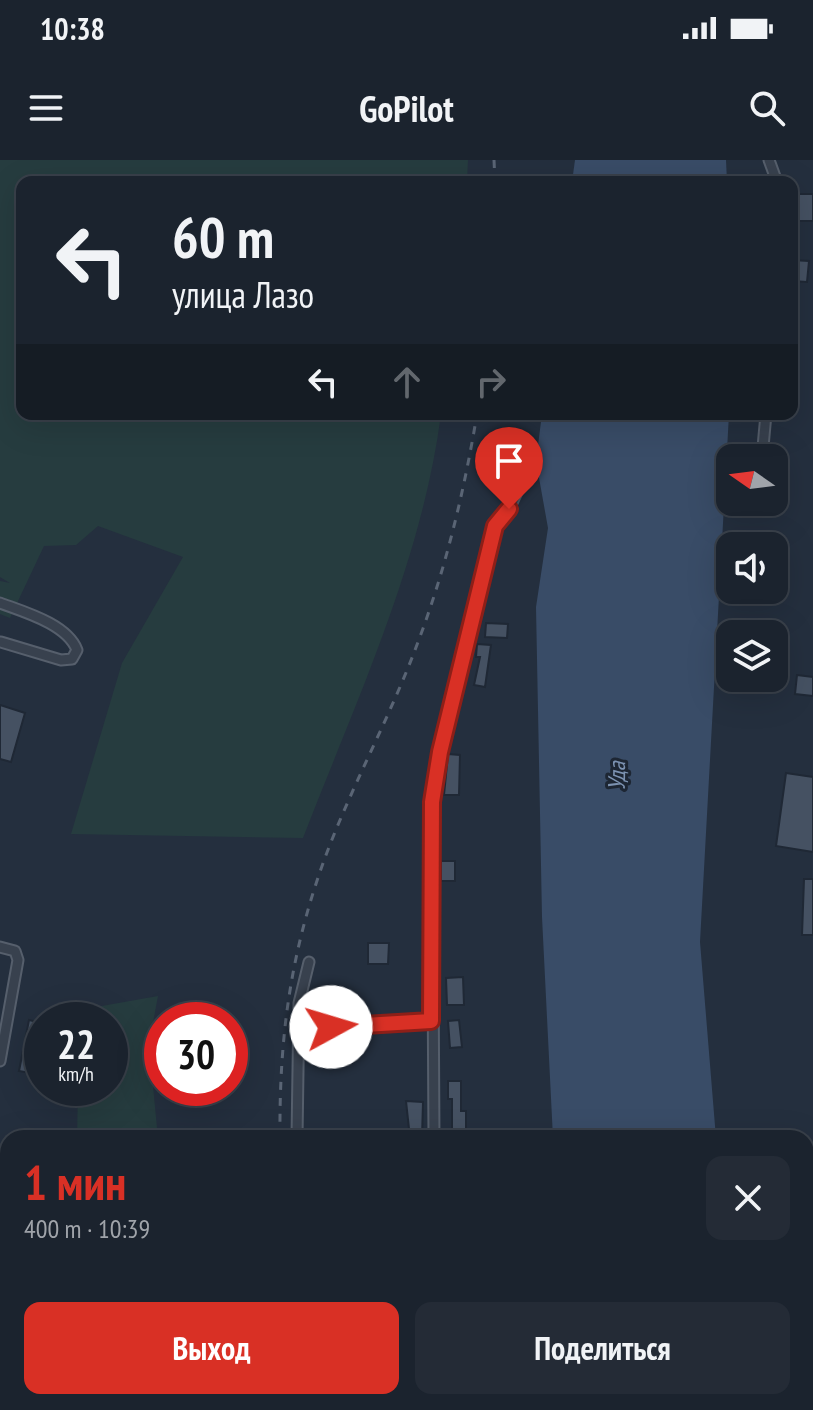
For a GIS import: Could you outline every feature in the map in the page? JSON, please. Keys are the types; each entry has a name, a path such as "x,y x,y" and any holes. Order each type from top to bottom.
{"street":[{"path":"763,444 765,420"},
{"path":"434,1130 432,802 440,752 495,526 509,509 519,488"},
{"path":"0,603 61,631 77,650 72,659 61,660 1,642"},
{"path":"0,947 15,951 18,960 0,1061"},
{"path":"297,1130 299,1003 309,962"},
{"path":"300,1030 392,1021 431,1021"}],"green space":[{"path":"0,160 468,160 467,176 16,176 16,420 440,420 432,469 403,577 303,838 71,834 122,663 183,557 98,526 76,545 44,546 10,618 0,614 0,581 10,583 0,577"},
{"path":"158,996 157,1002 144,1002 144,1106 155,1106 157,1130 77,1130 78,1106 128,1106 128,1002 124,1002"}],"water":[{"path":"575,160 726,160 727,176 573,176"},
{"name":"Уда","path":"541,420 729,420 727,444 716,444 716,516 723,516 723,532 716,532 716,604 719,604 700,942 715,1130 553,1130 542,917 536,607 548,528 536,461"}],"building":[{"path":"798,194 813,194 813,221 799,221"},
{"path":"798,260 809,261 807,282 798,281"},
{"path":"486,623 508,624 507,638 485,637"},
{"path":"477,644 491,645 485,687 474,685 480,657 476,657"},
{"path":"797,675 813,677 813,696 795,694"},
{"path":"0,705 25,713 11,762 0,759"},
{"path":"448,754 460,755 459,795 444,795"},
{"path":"786,773 813,777 813,852 776,846"},
{"path":"441,861 455,861 455,881 441,881"},
{"path":"804,879 813,879 813,935 802,935"},
{"path":"368,943 389,943 388,964 368,964"},
{"path":"463,977 464,1005 447,1005 446,978"},
{"path":"459,1020 462,1047 450,1048 448,1021"},
{"path":"24,1046 24,1072 19,1071"},
{"path":"448,1081 461,1081 461,1111 466,1111 466,1130 452,1130 452,1099 448,1099"},
{"path":"406,1101 423,1102 422,1130 409,1130"}],"railway":[{"path":"494,160 495,176"},
{"path":"280,1130 285,1024 306,915 331,842 398,692 428,614 453,530 476,420"}],"route":[{"path":"331,1027 431,1021 432,802 440,752 495,526 509,509"}]}
